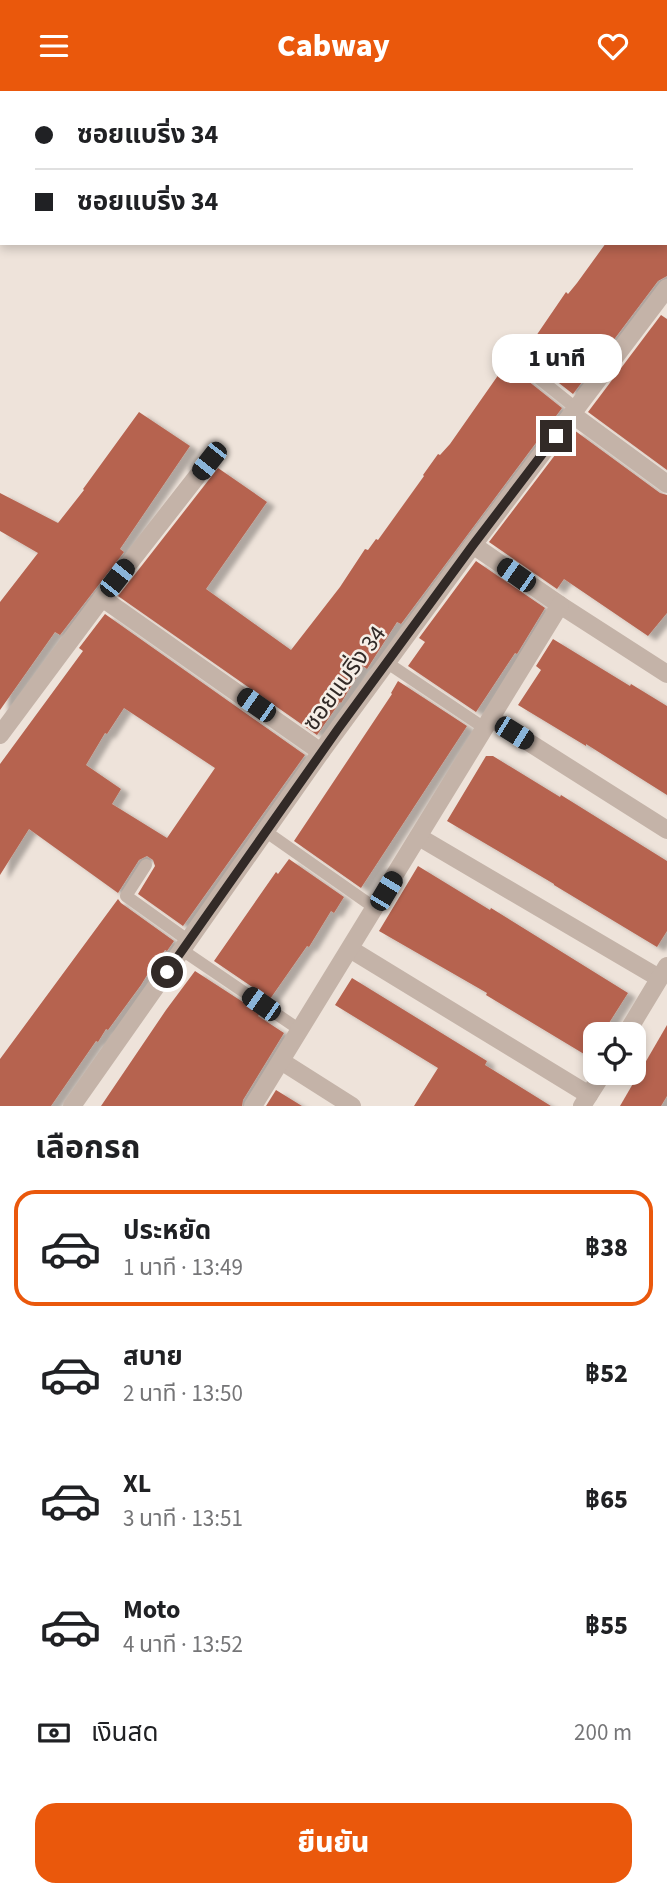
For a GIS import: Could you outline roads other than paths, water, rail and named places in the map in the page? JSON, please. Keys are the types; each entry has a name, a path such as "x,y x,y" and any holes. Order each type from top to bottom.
{"street":[{"name":"ซอยแบริ่ง 34","path":"72,1106 386,662 665,294"},
{"path":"575,412 667,484"},
{"path":"0,735 209,461"},
{"path":"473,545 667,674"},
{"path":"102,598 321,752"},
{"path":"253,1106 560,605"},
{"path":"489,724 667,830"},
{"path":"419,837 663,972 633,1022"},
{"path":"350,949 586,1101 596,1085"},
{"path":"281,1061 352,1106"}],"lane":[{"path":"502,349 575,412"},
{"path":"386,662 489,724"},
{"path":"265,831 375,908"},
{"path":"146,865 127,896 186,945 300,1030"}]}
